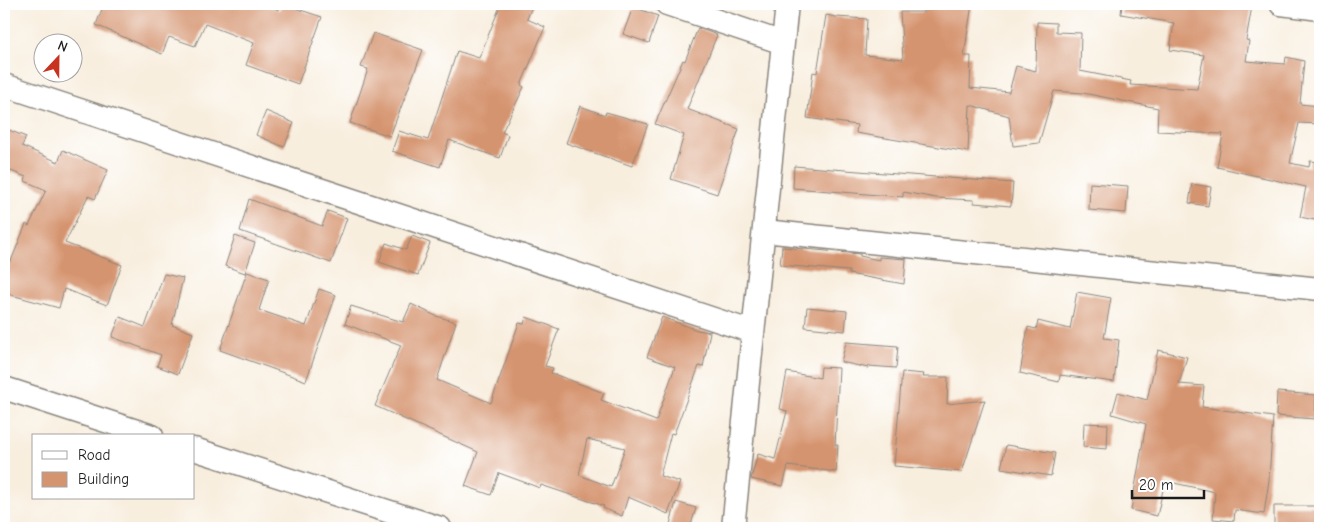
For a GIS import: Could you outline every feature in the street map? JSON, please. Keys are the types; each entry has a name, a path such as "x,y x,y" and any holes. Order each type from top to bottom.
{"street":[{"path":"667,4 783,43"},
{"path":"732,528 787,4"},
{"path":"1281,4 1320,9"},
{"path":"4,85 753,332"},
{"path":"764,231 1320,289"},
{"path":"4,388 146,434"},
{"path":"195,449 440,528"}],"building":[{"path":"104,4 263,4 279,10 282,4 322,17 298,84 246,65 254,43 205,24 195,46 169,37 162,54 96,25"},
{"path":"501,4 533,4 527,19 545,27 521,85 524,87 502,132 508,135 500,158 449,140 440,167 392,151 399,131 428,140 457,51 479,58"},
{"path":"972,4 964,56 971,56 970,88 1009,92 1016,66 1036,71 1037,22 1056,23 1056,32 1081,33 1080,71 1131,81 1130,85 1197,89 1204,55 1170,50 1174,23 1121,14 1122,4 1239,4 1252,6 1246,40 1249,41 1246,61 1285,64 1286,57 1304,61 1300,104 1320,106 1320,124 1299,123 1290,163 1309,167 1310,161 1320,162 1320,221 1300,217 1306,187 1217,167 1223,134 1157,131 1158,108 1083,93 1054,91 1039,143 1013,146 1009,116 970,105 968,152 856,133 857,125 807,118 813,72 817,73 826,15 867,19 865,55 903,59 900,12 924,12 924,6"},
{"path":"633,7 658,16 649,43 623,34"},
{"path":"698,28 717,35 687,109 739,129 717,194 671,179 684,135 655,124 683,60 685,61"},
{"path":"373,33 423,50 390,136 350,123 368,69 361,67"},
{"path":"580,106 605,115 606,112 648,124 632,166 566,143"},
{"path":"266,111 294,123 284,147 256,135"},
{"path":"9,130 26,137 22,146 58,162 63,150 108,170 95,199 88,196 65,243 122,265 107,305 64,289 59,308 4,293 4,259 11,261 26,224 29,226 46,190 25,181 26,177 11,171 4,189 4,138"},
{"path":"794,166 1013,183 1011,206 974,203 974,200 936,198 903,192 903,197 793,188"},
{"path":"1090,183 1128,186 1126,213 1089,210"},
{"path":"1192,184 1211,187 1208,206 1189,203"},
{"path":"249,199 322,226 328,211 347,218 331,263 240,231"},
{"path":"235,236 255,243 245,273 225,266"},
{"path":"412,236 430,243 418,275 379,262 386,243 406,250"},
{"path":"782,247 860,254 860,256 879,260 879,257 906,259 904,284 849,274 849,271 780,265"},
{"path":"247,272 269,279 259,310 306,326 319,289 336,295 306,381 220,350"},
{"path":"164,274 183,278 172,325 193,333 178,374 157,366 161,355 112,337 120,317 145,327"},
{"path":"1077,292 1111,298 1104,338 1119,340 1114,382 1060,375 1059,382 1020,373 1028,327 1036,329 1038,321 1070,329"},
{"path":"411,304 436,316 456,322 437,380 491,403 519,323 524,324 526,317 559,329 545,366 553,368 551,373 604,393 601,400 656,421 675,367 647,357 662,317 697,330 710,332 703,367 699,366 674,434 671,433 660,476 680,482 668,514 628,497 622,516 603,508 604,506 541,485 540,488 499,473 491,495 465,486 478,452 375,406 401,345 345,324 351,306 403,322","holes":["587,439 625,448 611,487 579,475"]},
{"path":"807,307 847,311 845,331 805,327"},
{"path":"846,342 898,346 896,368 868,366 868,368 841,362"},
{"path":"1158,350 1187,357 1179,384 1204,386 1202,407 1273,417 1269,480 1264,514 1235,510 1234,521 1213,519 1215,492 1165,481 1157,516 1131,510 1146,424 1112,414 1118,392 1147,400"},
{"path":"821,367 839,368 835,445 838,445 836,472 788,466 783,486 751,479 758,454 775,459 787,411 780,409 787,372 820,378"},
{"path":"902,372 924,374 923,377 948,377 947,404 985,400 962,472 894,466"},
{"path":"1277,392 1316,395 1315,419 1276,416"},
{"path":"1084,423 1108,424 1107,449 1083,447"},
{"path":"1006,445 1055,453 1051,476 1001,468"},
{"path":"676,502 696,508 690,528 669,528"},
{"path":"1274,506 1316,506 1316,528 1274,528"}]}
